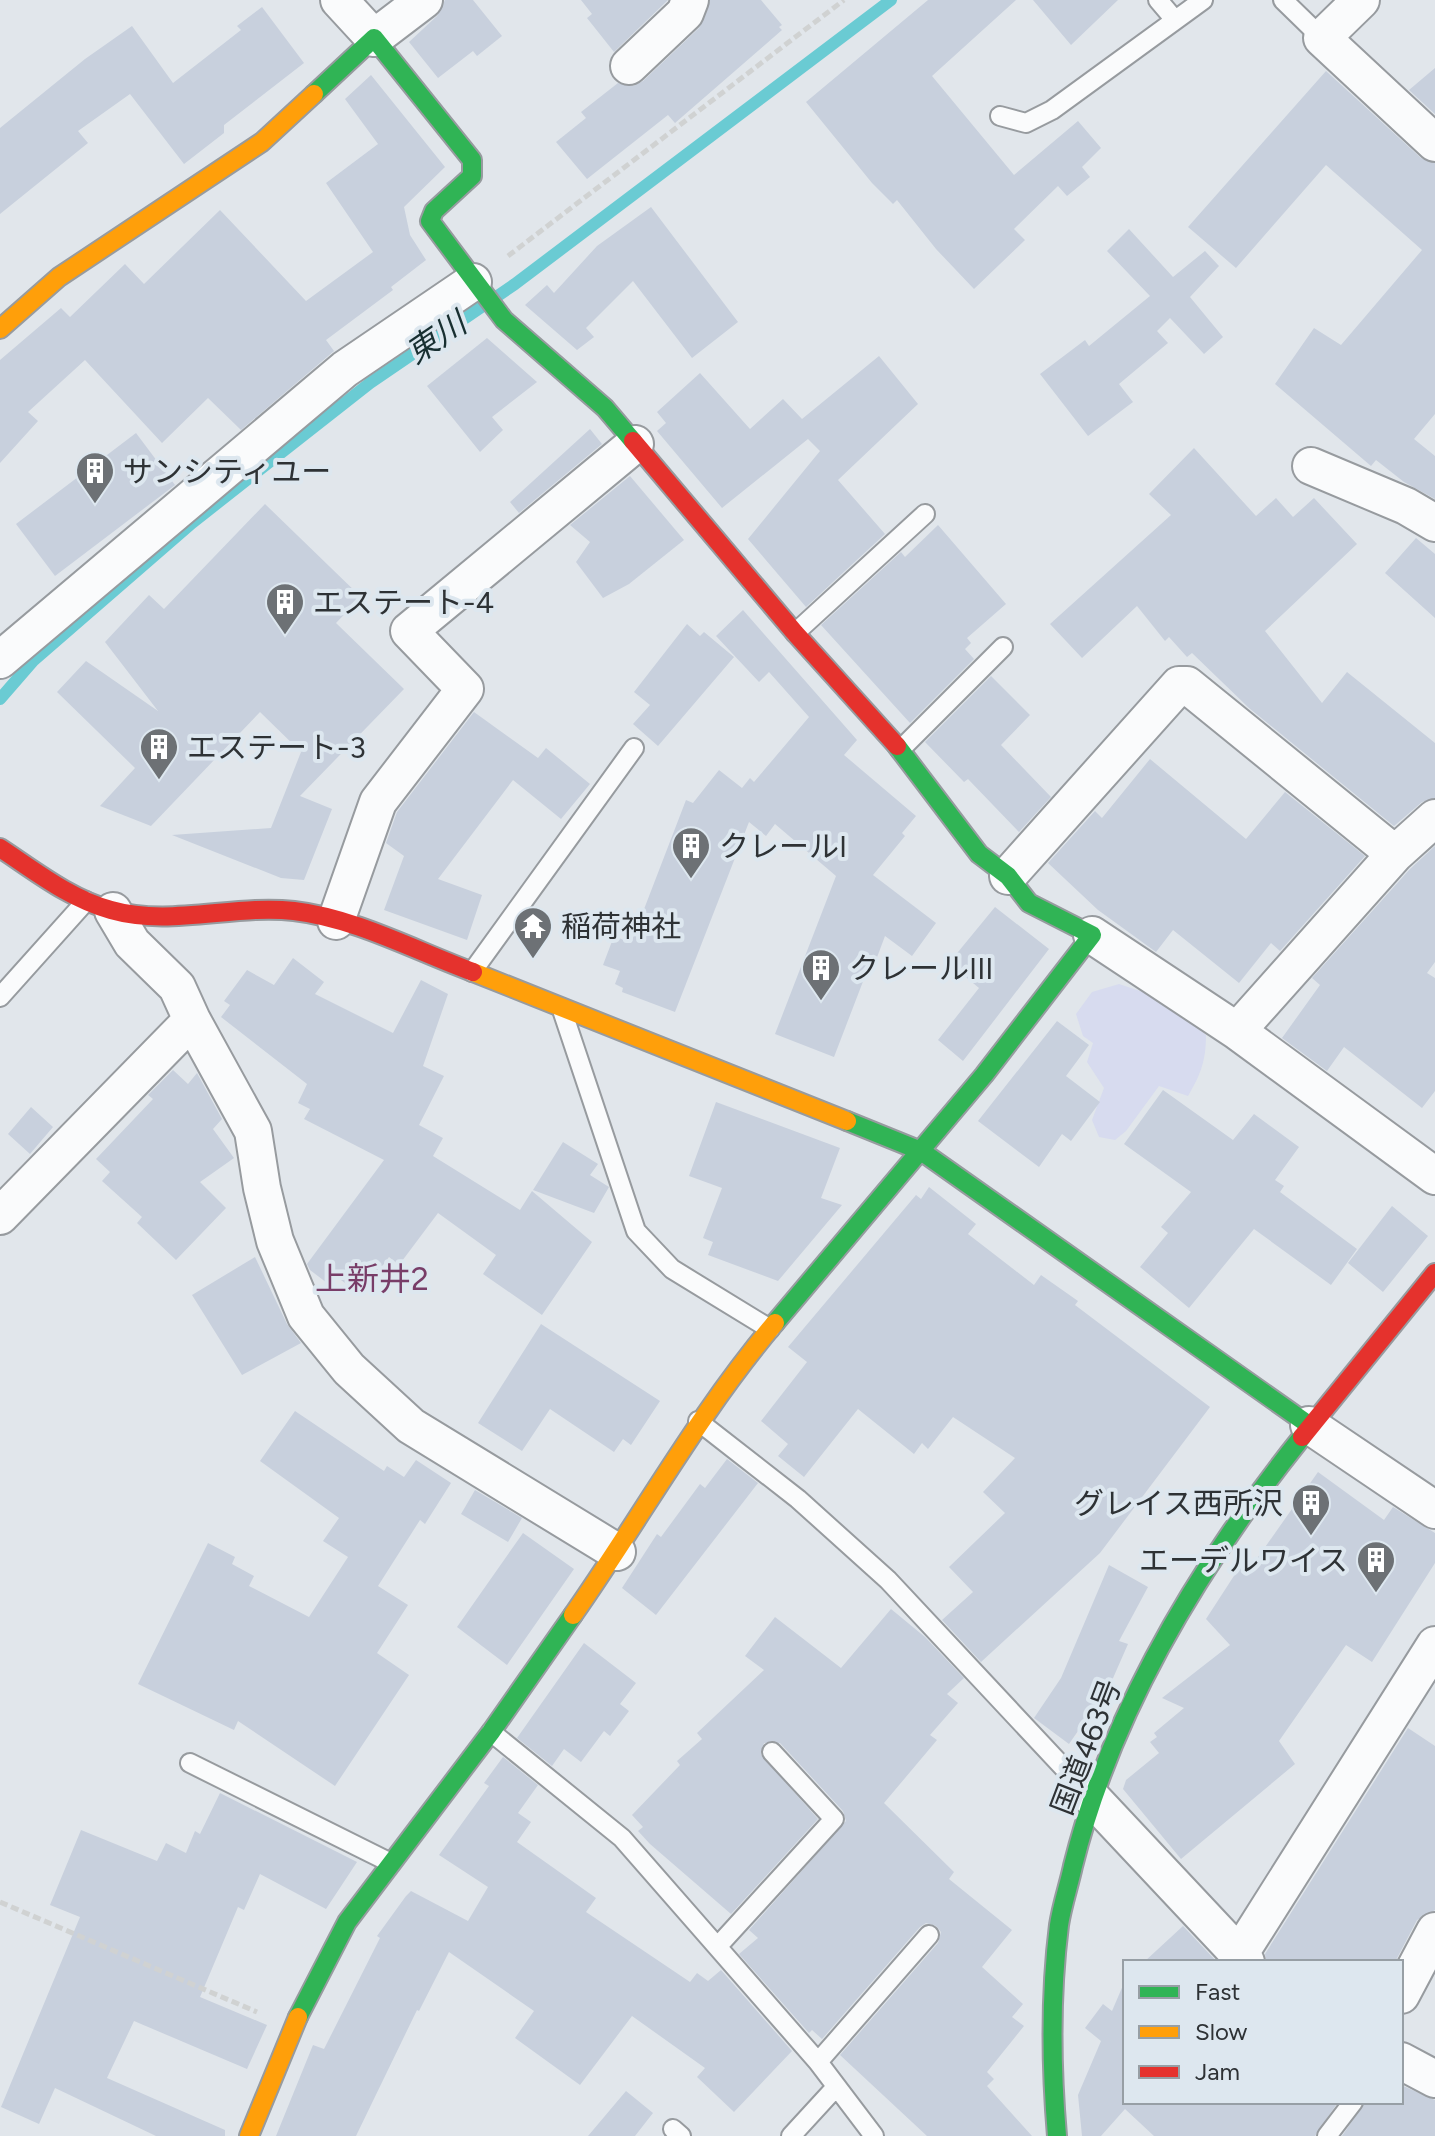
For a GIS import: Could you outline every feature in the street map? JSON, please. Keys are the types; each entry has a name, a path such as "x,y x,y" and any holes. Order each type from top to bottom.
{"main road":[{"path":"0,329 59,277 262,142 374,38 472,160 472,176 434,211 430,221 473,282 504,320 605,408 795,633 900,750 979,854 1008,876 1029,903 1092,935 921,1151 770,1329 698,1421 617,1552 491,1732 347,1922 293,2027 249,2136"},
{"path":"0,848 99,906 168,915 293,911 336,921 560,1005 921,1151 1309,1425"},
{"name":"国道463号","path":"1057,2136 1050,2033 1057,1951 1067,1885 1091,1797 1133,1696 1172,1622 1222,1542 1309,1425 1435,1273"}],"street":[{"path":"339,0 374,38 424,0"},
{"path":"629,66 685,13 690,0"},
{"path":"1361,0 1322,38 1435,143"},
{"path":"0,660 345,369 473,282"},
{"path":"336,921 378,802 465,689 409,631 635,444"},
{"path":"1311,466 1406,506 1435,523"},
{"path":"1008,876 1179,685 1187,685 1395,854"},
{"path":"1237,1031 1395,854 1435,818"},
{"path":"99,906 177,987 253,1131 275,1241 306,1316 349,1369 411,1426 617,1552"},
{"path":"1092,935 1237,1031 1435,1176"},
{"path":"0,1216 192,1020"},
{"path":"1309,1425 1435,1510"},
{"path":"1091,1797 1242,1959 1435,1645"},
{"path":"1403,1991 1435,1931"},
{"path":"1403,2062 1435,2079"}],"lane":[{"path":"1158,0 1175,20"},
{"path":"1000,116 1026,123 1052,110 1203,0"},
{"path":"1283,0 1322,38"},
{"path":"795,633 925,514"},
{"path":"900,750 1003,647"},
{"path":"472,972 634,748"},
{"path":"0,997 99,906"},
{"path":"560,1005 636,1231 672,1269 770,1329"},
{"path":"698,1421 798,1499 888,1580 1091,1797"},
{"path":"491,1732 622,1838 818,2062 874,2136"},
{"path":"718,1946 834,1819 772,1752"},
{"path":"190,1763 391,1863"},
{"path":"818,2062 929,1935"},
{"path":"791,2136 836,2087"},
{"path":"1327,2136 1351,2104"}],"path":[{"path":"473,282 844,0"},
{"path":"0,1902 293,2027"}],"shaded area":[{"path":"1119,984 1158,997 1206,1035 1202,1067 1188,1096 1159,1086 1126,1131 1115,1140 1099,1137 1092,1120 1104,1088 1087,1062 1093,1043 1083,1036 1076,1014 1092,992"}],"building":[{"path":"445,0 473,0 502,36 477,56 473,51 438,78 409,42 437,16"},
{"path":"581,0 668,0 614,52 587,18 592,14"},
{"path":"710,0 761,0 782,25 779,27 782,30 675,123 668,115 587,179 556,142 586,118 581,112 618,83 633,86 643,81 699,28"},
{"path":"928,0 1016,0 932,76 1014,175 1078,121 1101,148 1082,167 1090,177 1067,196 1058,186 1014,229 1025,240 974,289 936,249 897,200 893,204 872,183 806,102"},
{"path":"1033,0 1118,0 1071,45"},
{"path":"262,7 304,63 224,125 224,133 184,164 130,94 78,131 88,143 0,214 0,128 85,59 132,26 173,83 241,30 237,26"},
{"path":"1435,68 1435,114 1409,90"},
{"path":"1326,71 1421,158 1435,163 1435,414 1414,439 1435,456 1435,499 1404,482 1376,460 1371,466 1275,384 1314,328 1341,345 1422,250 1326,165 1236,268 1188,227"},
{"path":"371,75 445,167 404,207 410,235 426,260 391,287 393,290 326,340 334,351 241,430 208,398 162,443 85,360 28,412 38,421 0,463 0,360 61,308 70,317 125,264 144,284 220,210 306,301 373,252 326,183 378,144 345,99"},
{"path":"651,207 738,322 692,358 633,281 586,328 594,337 577,350 525,305 547,285 554,293 597,246"},
{"path":"1129,229 1173,277 1205,251 1219,266 1190,297 1223,337 1204,354 1170,318 1157,331 1168,343 1119,384 1133,402 1088,436 1040,374 1085,340 1089,346 1150,296 1107,251"},
{"path":"487,338 537,382 492,417 503,430 480,452 427,386"},
{"path":"879,356 918,404 838,480 885,534 806,607 748,539 820,451 808,439 722,508 657,431 666,423 657,412 700,373 750,429 783,399 802,419"},
{"path":"590,429 602,444 519,513 510,502"},
{"name":"サンシティユー","path":"136,433 175,485 55,576 16,524"},
{"path":"1194,448 1256,516 1276,498 1293,517 1314,498 1357,544 1265,631 1322,703 1347,672 1435,743 1435,798 1422,802 1394,826 1249,708 1192,653 1187,657 1169,637 1165,641 1137,606 1082,658 1050,624 1171,515 1149,494"},
{"path":"630,476 684,540 629,584 603,598 576,562 590,542 570,525"},
{"path":"265,504 361,597 336,623 404,689 300,796 332,809 304,880 281,878 172,835 271,828 301,752 260,712 151,826 100,806 135,768 57,692 86,661 158,711 105,642 149,595 164,609"},
{"path":"938,525 1006,604 967,638 971,643 965,649 974,659 910,723 821,625 901,552 905,557"},
{"path":"1416,538 1435,554 1435,618 1385,573"},
{"path":"743,610 857,740 844,755 916,816 902,833 905,836 873,875 936,923 912,956 885,936 876,960 872,958 834,1057 775,1034 836,876 775,824 766,836 749,822 675,1012 622,992 623,988 615,984 620,971 603,965 614,936 631,943 686,800 693,803 719,770 742,788 750,778 754,782 809,717 769,672 759,682 716,636"},
{"path":"687,624 700,636 704,632 734,657 658,746 633,724 650,705 634,692"},
{"path":"991,676 1030,715 1001,745 1051,797 1019,832 968,779 964,782 925,742"},
{"path":"474,712 538,758 546,748 590,784 561,819 513,780 438,879 482,895 467,940 384,910 404,856 386,843 397,812"},
{"path":"1150,759 1246,839 1285,792 1365,856 1280,951 1271,943 1239,983 1173,930 1156,952 1098,910 1048,863 1095,811 1102,818"},
{"path":"1435,846 1435,962 1427,973 1435,978 1435,1091 1422,1108 1344,1047 1327,1071 1282,1038 1320,985 1312,978 1410,869"},
{"path":"995,907 1049,949 963,1061 938,1040 979,988 949,963"},
{"path":"293,958 324,982 315,994 393,1033 421,980 448,994 423,1066 444,1076 419,1125 443,1138 433,1156 520,1210 532,1191 592,1242 542,1315 483,1274 496,1255 438,1213 399,1265 389,1257 361,1295 337,1277 331,1286 310,1270 307,1264 384,1160 304,1119 310,1109 298,1103 307,1084 221,1017 230,1005 224,1001 247,970 274,985"},
{"path":"1057,1021 1089,1045 1066,1076 1100,1102 1071,1141 1062,1134 1039,1167 978,1121"},
{"path":"173,1070 188,1084 197,1073 222,1119 213,1129 234,1158 200,1182 226,1208 176,1260 137,1223 142,1217 102,1181 110,1172 96,1159 153,1099 148,1095"},
{"path":"1163,1090 1233,1140 1254,1114 1299,1147 1275,1180 1284,1186 1280,1192 1357,1249 1331,1285 1254,1229 1189,1308 1140,1267 1168,1233 1161,1227 1191,1192 1124,1144"},
{"path":"716,1102 840,1148 821,1198 842,1205 778,1281 708,1255 713,1242 703,1238 722,1188 689,1176"},
{"path":"31,1107 53,1127 30,1154 8,1134"},
{"path":"563,1142 598,1164 590,1175 609,1187 594,1213 533,1190"},
{"path":"929,1187 976,1224 968,1234 1034,1285 1041,1275 1078,1301 1075,1305 1210,1407 1100,1553 981,1662 942,1620 973,1592 949,1567 1005,1513 983,1492 1015,1458 953,1417 928,1449 922,1443 914,1454 858,1409 804,1477 778,1456 788,1444 761,1421 807,1362 788,1347 916,1195 921,1199"},
{"path":"1392,1206 1428,1236 1383,1292 1348,1263"},
{"path":"255,1257 287,1324 301,1343 242,1375 192,1295"},
{"path":"541,1324 660,1401 631,1445 623,1439 614,1452 550,1409 522,1451 478,1423"},
{"path":"295,1411 384,1471 387,1466 404,1477 416,1460 451,1483 425,1524 420,1520 378,1586 408,1605 377,1653 409,1675 335,1786 238,1721 234,1730 138,1684 208,1543 235,1557 232,1564 254,1576 249,1586 309,1617 348,1557 323,1541 339,1518 260,1461"},
{"path":"727,1459 758,1483 656,1615 622,1588 657,1534 661,1537 700,1484 705,1488"},
{"path":"1318,1472 1384,1520 1393,1507 1435,1533 1435,1563 1372,1662 1346,1645 1279,1741 1295,1764 1181,1859 1123,1789 1126,1780 1159,1753 1150,1742 1157,1737 1154,1733 1184,1708 1162,1698 1230,1645 1206,1619 1241,1565 1249,1570"},
{"path":"475,1490 522,1518 508,1542 461,1514"},
{"path":"523,1533 574,1569 507,1665 457,1627"},
{"path":"1109,1565 1148,1587 1119,1641 1128,1644 1110,1685 1069,1744 1034,1718 1061,1678"},
{"path":"891,1609 925,1637 964,1678 947,1694 958,1703 930,1735 937,1740 884,1803 954,1872 949,1879 1012,1930 982,1967 1023,2004 1012,2017 1024,2026 987,2072 994,2079 987,2086 1032,2136 927,2136 840,2055 938,1943 941,1932 936,1926 926,1923 920,1927 822,2039 812,2030 809,2033 739,1954 758,1938 749,1930 846,1821 843,1811 780,1743 764,1743 761,1755 818,1819 731,1914 650,1844 638,1831 643,1827 632,1815 680,1765 677,1761 702,1739 697,1733 764,1670 745,1656 775,1617 841,1668"},
{"path":"584,1643 636,1683 620,1704 629,1711 610,1736 604,1731 581,1762 564,1749 552,1766 517,1738"},
{"path":"1408,1728 1435,1746 1435,1910 1417,1920 1396,1960 1266,1960 1265,1954"},
{"path":"503,1757 538,1785 518,1813 531,1822 517,1842 596,1898 586,1912 690,1982 697,1973 708,1981 721,1970 792,2051 734,2112 697,2077 705,2068 632,2016 580,2085 515,2038 534,2011 449,1952 356,2136 276,2136 313,2045 324,2049 380,1938 377,1936 406,1896 411,1891 468,1921 488,1887 439,1855 489,1786 484,1783"},
{"path":"220,1793 357,1862 326,1909 260,1874 244,1910 238,1907 200,1997 267,2025 247,2069 134,2021 107,2078 225,2130 225,2136 156,2136 55,2088 39,2124 1,2107 80,1917 50,1905 81,1830 157,1861 166,1843 186,1853 195,1831 200,1834"},
{"path":"1183,1926 1215,1960 1146,1960"},
{"path":"1123,1985 1123,2104 1337,2104 1315,2136 1154,2136 1125,2109 1101,2136 1082,2136 1078,2095 1101,2041 1085,2028 1103,2004 1112,2011"},
{"path":"1403,2086 1435,2100 1435,2136 1342,2136 1364,2104 1403,2104"},
{"path":"626,2091 653,2113 635,2136 588,2136"}],"waterway":[{"name":"東川","path":"0,699 33,661 192,523 370,383 515,284 891,0"}],"traffic: fast":[{"path":"314,94 374,38 472,160 472,176 434,211 430,221 504,320 605,408 633,441"},
{"path":"775,1323 984,1075 1092,935 1029,903 1008,876 979,854 897,746"},
{"path":"847,1121 921,1151 1309,1425"},
{"path":"1057,2136 1052,2030 1056,1952 1062,1910 1090,1807 1111,1750 1164,1640 1229,1535 1302,1437"},
{"path":"298,2017 347,1922 491,1732 573,1615"}],"traffic: slow":[{"path":"0,329 59,277 262,142 314,94"},
{"path":"473,972 847,1121"},
{"path":"573,1615 695,1430 775,1323"},
{"path":"249,2136 298,2017"}],"traffic: jam":[{"path":"633,441 795,633 897,746"},
{"path":"0,848 67,892 111,910 156,916 249,910 294,911 362,928 473,972"},
{"path":"1302,1437 1435,1273"}],"place":[{"name":"サンシティユー","path":"95,505"},
{"name":"エステート-4","path":"285,636"},
{"name":"エステート-3","path":"159,781"},
{"name":"クレールI","path":"691,880"},
{"name":"稲荷神社","path":"533,960"},
{"name":"クレールIII","path":"821,1002"},
{"name":"グレイス西所沢","path":"1311,1537"},
{"name":"エーデルワイス","path":"1376,1594"}],"district":[{"name":"上新井2","path":"372,1279"}]}
